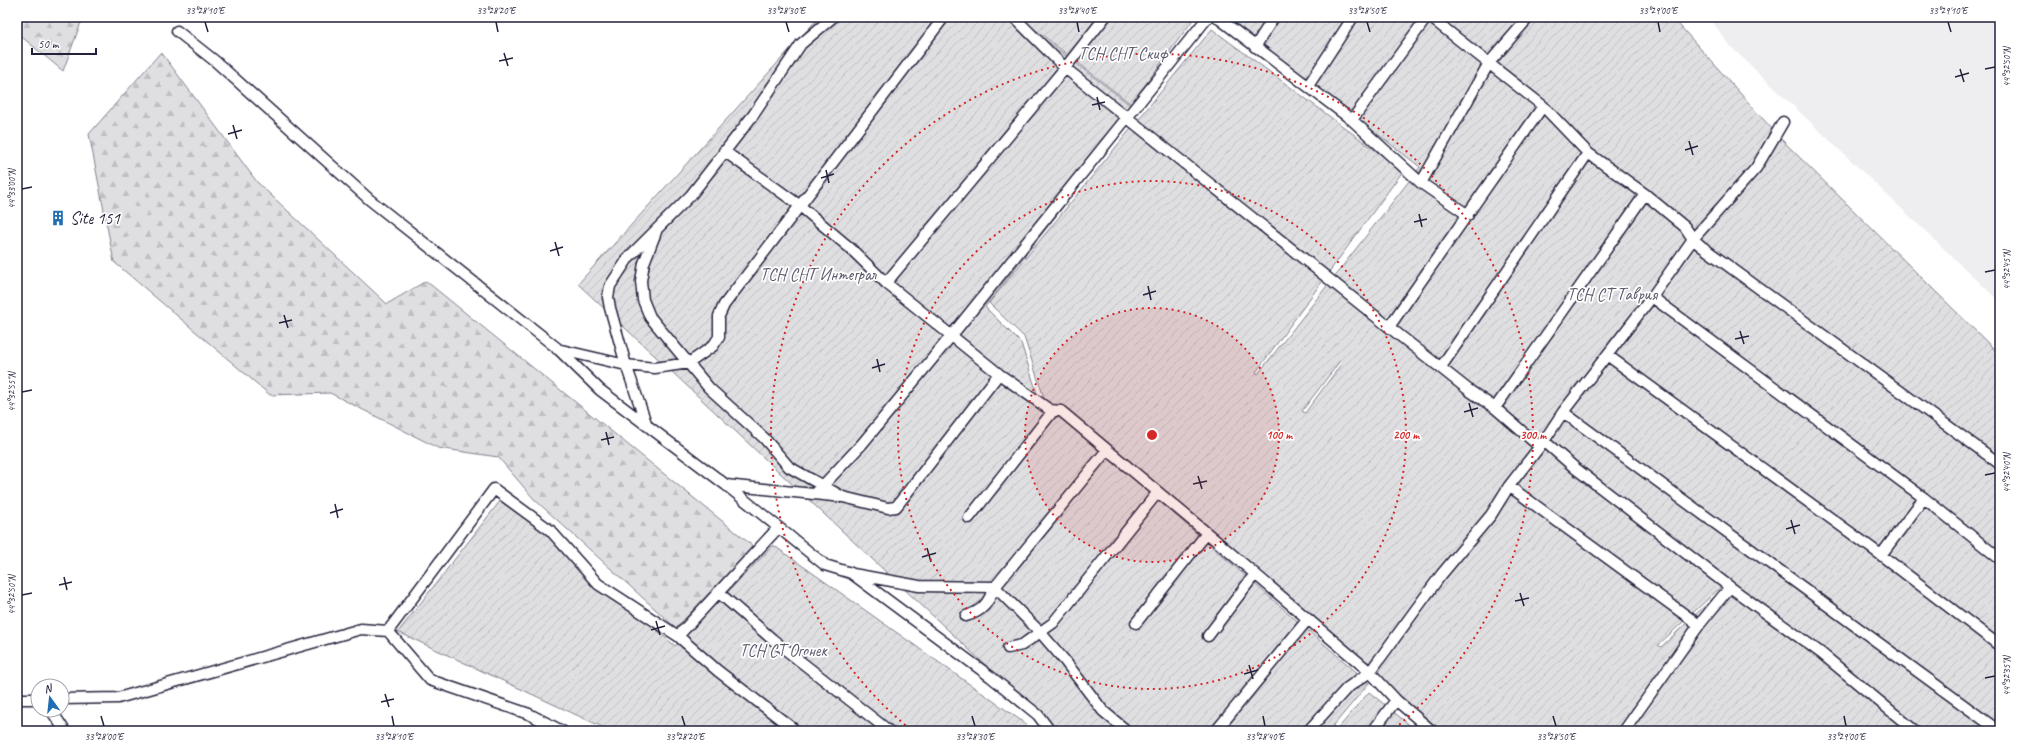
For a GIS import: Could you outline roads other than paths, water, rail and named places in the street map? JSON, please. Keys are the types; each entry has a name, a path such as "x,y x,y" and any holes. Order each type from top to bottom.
{"street":[{"path":"646,423 626,365 610,308 608,297 610,286 629,257 691,195 754,114 801,44 833,17"},
{"path":"557,348 626,365 655,368 689,363 713,346 719,337 719,316 724,305 944,17"},
{"path":"1014,17 1065,68 1389,327 1442,367 1470,391 1575,468 1730,587 1821,653 1915,731"},
{"path":"886,282 1065,68 1105,17"},
{"path":"814,494 862,444 952,335 1126,116 1208,17"},
{"path":"1217,17 1352,120 1420,183 1468,216"},
{"path":"1255,46 1274,17"},
{"path":"1308,86 1353,17"},
{"path":"1352,120 1427,17"},
{"path":"1430,17 1543,106 1588,153 1644,194 1685,227 1693,239 2000,464"},
{"path":"1420,183 1489,63 1529,17"},
{"path":"177,31 227,70 370,200 557,348 600,390 726,484 825,565 851,573 919,586 995,587 1040,632 1065,661 1103,711 1128,731"},
{"path":"1389,327 1468,216 1543,106"},
{"path":"1308,731 1347,688 1370,672 1441,575 1491,515 1509,486 1542,444 1563,412 1652,297 1693,239 1756,168 1783,122"},
{"path":"724,151 799,205 850,248 886,282 999,374 1050,410 1060,411 1256,574 1370,672 1396,700 1432,731"},
{"path":"1442,367 1588,153"},
{"path":"1495,408 1644,194"},
{"path":"658,228 644,263 641,281 643,300 650,317 709,388 764,438 789,467 843,497"},
{"path":"1652,297 1924,498 2000,558"},
{"path":"1607,355 1881,555 2000,646"},
{"path":"726,484 843,497 892,508 899,504 999,374"},
{"path":"969,518 1053,410"},
{"path":"1563,412 1999,731"},
{"path":"966,616 978,613 989,601 995,587 1107,450"},
{"path":"1509,486 1699,625"},
{"path":"388,632 494,489 550,530 598,584 678,636 718,671 796,731"},
{"path":"1008,648 1022,645 1054,623 1158,492"},
{"path":"1881,555 1924,498"},
{"path":"678,636 778,528"},
{"path":"1136,623 1207,533"},
{"path":"851,573 1038,715 1050,731"},
{"path":"1208,636 1256,574"},
{"path":"1624,731 1699,625 1730,587"},
{"path":"718,592 772,639 889,731"},
{"path":"1216,731 1308,619"},
{"path":"70,699 118,698 361,629 388,632 430,680 529,714 562,731"},
{"path":"17,699 30,699"},
{"path":"1373,731 1396,700"},
{"path":"57,718 66,731"}],"place":[{"name":"Site 151","path":"58,218"}],"park label":[{"name":"ТСН СНТ Скиф","path":"1123,53"},
{"name":"ТСН СНТ Интеграл","path":"818,274"},
{"name":"ТСН СТ Таврия","path":"1612,294"},
{"name":"ТСН СТ Огонек","path":"783,650"}]}
